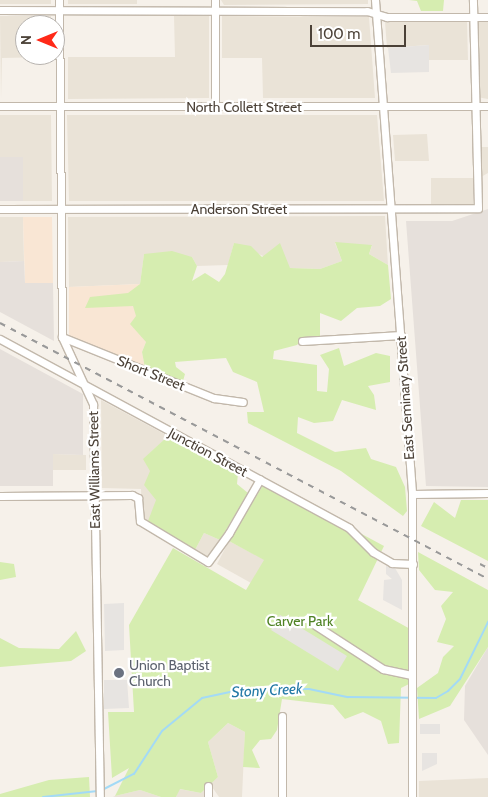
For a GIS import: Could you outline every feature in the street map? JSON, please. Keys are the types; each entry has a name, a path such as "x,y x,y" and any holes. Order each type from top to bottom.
{"street":[{"name":"East Williams Street","path":"59,0 62,337 88,387 93,404 100,797"},
{"path":"215,0 215,106"},
{"name":"East Seminary Street","path":"375,0 412,494 412,797"},
{"path":"472,0 473,106"},
{"path":"0,10 367,11 387,17 488,17"},
{"name":"North Collett Street","path":"0,106 488,106"},
{"name":"Anderson Street","path":"0,209 478,208 473,106"},
{"path":"302,341 401,335"},
{"name":"Short Street","path":"62,337 214,398 243,402"},
{"name":"Junction Street","path":"0,339 349,528 373,552 392,563 413,564"},
{"path":"0,496 132,495 138,498 140,520 208,562 229,533 260,479"},
{"path":"412,494 488,493"},
{"path":"315,625 383,669 411,675"},
{"path":"282,716 282,797"},
{"path":"208,786 208,797"}],"shaded area":[{"path":"0,0 51,0 51,4 0,4"},
{"path":"68,0 137,0 137,4 68,4"},
{"path":"221,0 368,0 368,4 224,5"},
{"path":"0,16 15,16 15,58 2,58 1,99"},
{"path":"174,16 209,16 209,98 68,99 68,57 175,57"},
{"path":"222,16 369,17 375,98 263,98 262,58 222,58"},
{"path":"385,22 467,22 468,60 429,60 429,45 387,48"},
{"path":"477,22 488,22 488,99 477,97"},
{"path":"429,45 429,72 391,73 388,48"},
{"path":"0,115 51,115 52,201 23,201 23,157 0,157"},
{"path":"67,115 377,115 384,201 69,201"},
{"path":"427,134 429,161 395,161 393,135"},
{"path":"479,147 488,147 488,173 481,177"},
{"path":"0,157 23,157 23,201 0,201"},
{"path":"431,178 473,178 473,205 431,206"},
{"path":"488,209 488,487 426,486 406,221 452,221"},
{"path":"385,216 388,265 369,254 372,246 335,243 342,261 320,269 290,268 234,243 228,265 197,266 192,257 144,254 140,284 69,287 68,217"},
{"path":"0,217 23,217 24,261 0,262"},
{"path":"23,217 52,217 53,283 25,283"},
{"path":"24,261 25,283 53,283 54,341 0,312 0,262"},
{"path":"140,284 133,305 146,342 142,352 145,368 69,336 69,287"},
{"path":"0,349 83,394 83,455 53,454 53,486 0,486"},
{"path":"101,400 168,436 149,454 167,503 158,527 142,517 141,489 102,488"},
{"path":"53,454 86,455 86,470 53,470"},
{"path":"204,533 220,540 208,559 195,550"},
{"path":"229,541 265,560 251,583 217,564"},
{"path":"386,566 395,568 402,580 402,610 383,600 384,580 392,579 386,574"},
{"path":"124,603 124,650 105,651 104,604"},
{"path":"280,615 347,656 338,671 271,630"},
{"path":"488,647 488,755 464,720 465,686"},
{"path":"104,680 127,680 129,708 104,709"},
{"path":"228,723 245,732 242,797 219,797 210,784 218,777 208,742"},
{"path":"420,724 440,724 440,734 420,734"},
{"path":"422,753 437,753 437,764 422,771"},
{"path":"488,778 488,797 419,797 419,781"},
{"path":"179,789 201,793 204,790 204,797 176,797"},
{"path":"140,790 161,797 113,797 115,796"}],"green space":[{"path":"409,0 444,0 443,11 421,11 417,1"},
{"path":"335,242 372,245 369,254 388,265 391,299 380,306 357,308 341,321 320,313 320,337 303,338 297,345 274,351 273,359 317,365 317,391 327,392 329,369 320,355 339,348 344,366 376,353 390,356 390,382 368,386 374,395 376,410 342,400 333,421 314,423 298,417 297,433 335,452 366,448 371,459 396,467 405,487 407,511 403,516 341,471 248,423 247,412 264,412 257,382 233,372 226,358 175,362 176,367 185,374 183,381 145,368 142,352 146,342 130,324 136,316 133,306 85,308 90,297 128,293 140,284 144,254 172,251 192,257 197,266 192,281 205,273 219,282 225,274 234,243 251,246 262,257 280,243 290,268 320,269 342,261"},
{"path":"168,436 238,473 237,484 248,493 220,540 204,533 195,550 148,521 156,500 144,485 150,471 143,459"},
{"name":"Carver Park","path":"265,482 384,546 358,600 412,630 411,683 401,688 399,743 388,744 381,721 363,712 345,719 333,705 282,699 277,730 271,739 260,740 252,750 260,768 243,767 245,732 228,723 208,742 218,777 201,793 180,789 176,797 161,797 140,790 115,796 129,768 112,778 108,712 134,712 129,625 173,548 246,590 264,560 229,541"},
{"path":"461,500 488,500 488,561 421,526 434,502 455,518"},
{"path":"418,552 488,590 488,647 450,706 419,719 417,688 438,673 443,657 454,646 437,642 446,619 441,606 453,592 435,590 419,570"},
{"path":"0,562 14,564 16,577 0,580"},
{"path":"76,631 86,651 71,661 0,667 0,638 19,648 59,649"},
{"path":"89,777 90,797 0,797 0,794 49,780"}],"waterway":[{"name":"Stony Creek","path":"102,790 134,774 162,731 202,698 239,690 309,689 348,697 436,698 448,691 460,679 488,622"},
{"name":"Stony Creek","path":"43,797 98,791"}],"railway":[{"path":"0,323 488,579"},
{"path":"480,564 488,568"}],"place":[{"name":"Union Baptist Church","path":"119,673"}]}
